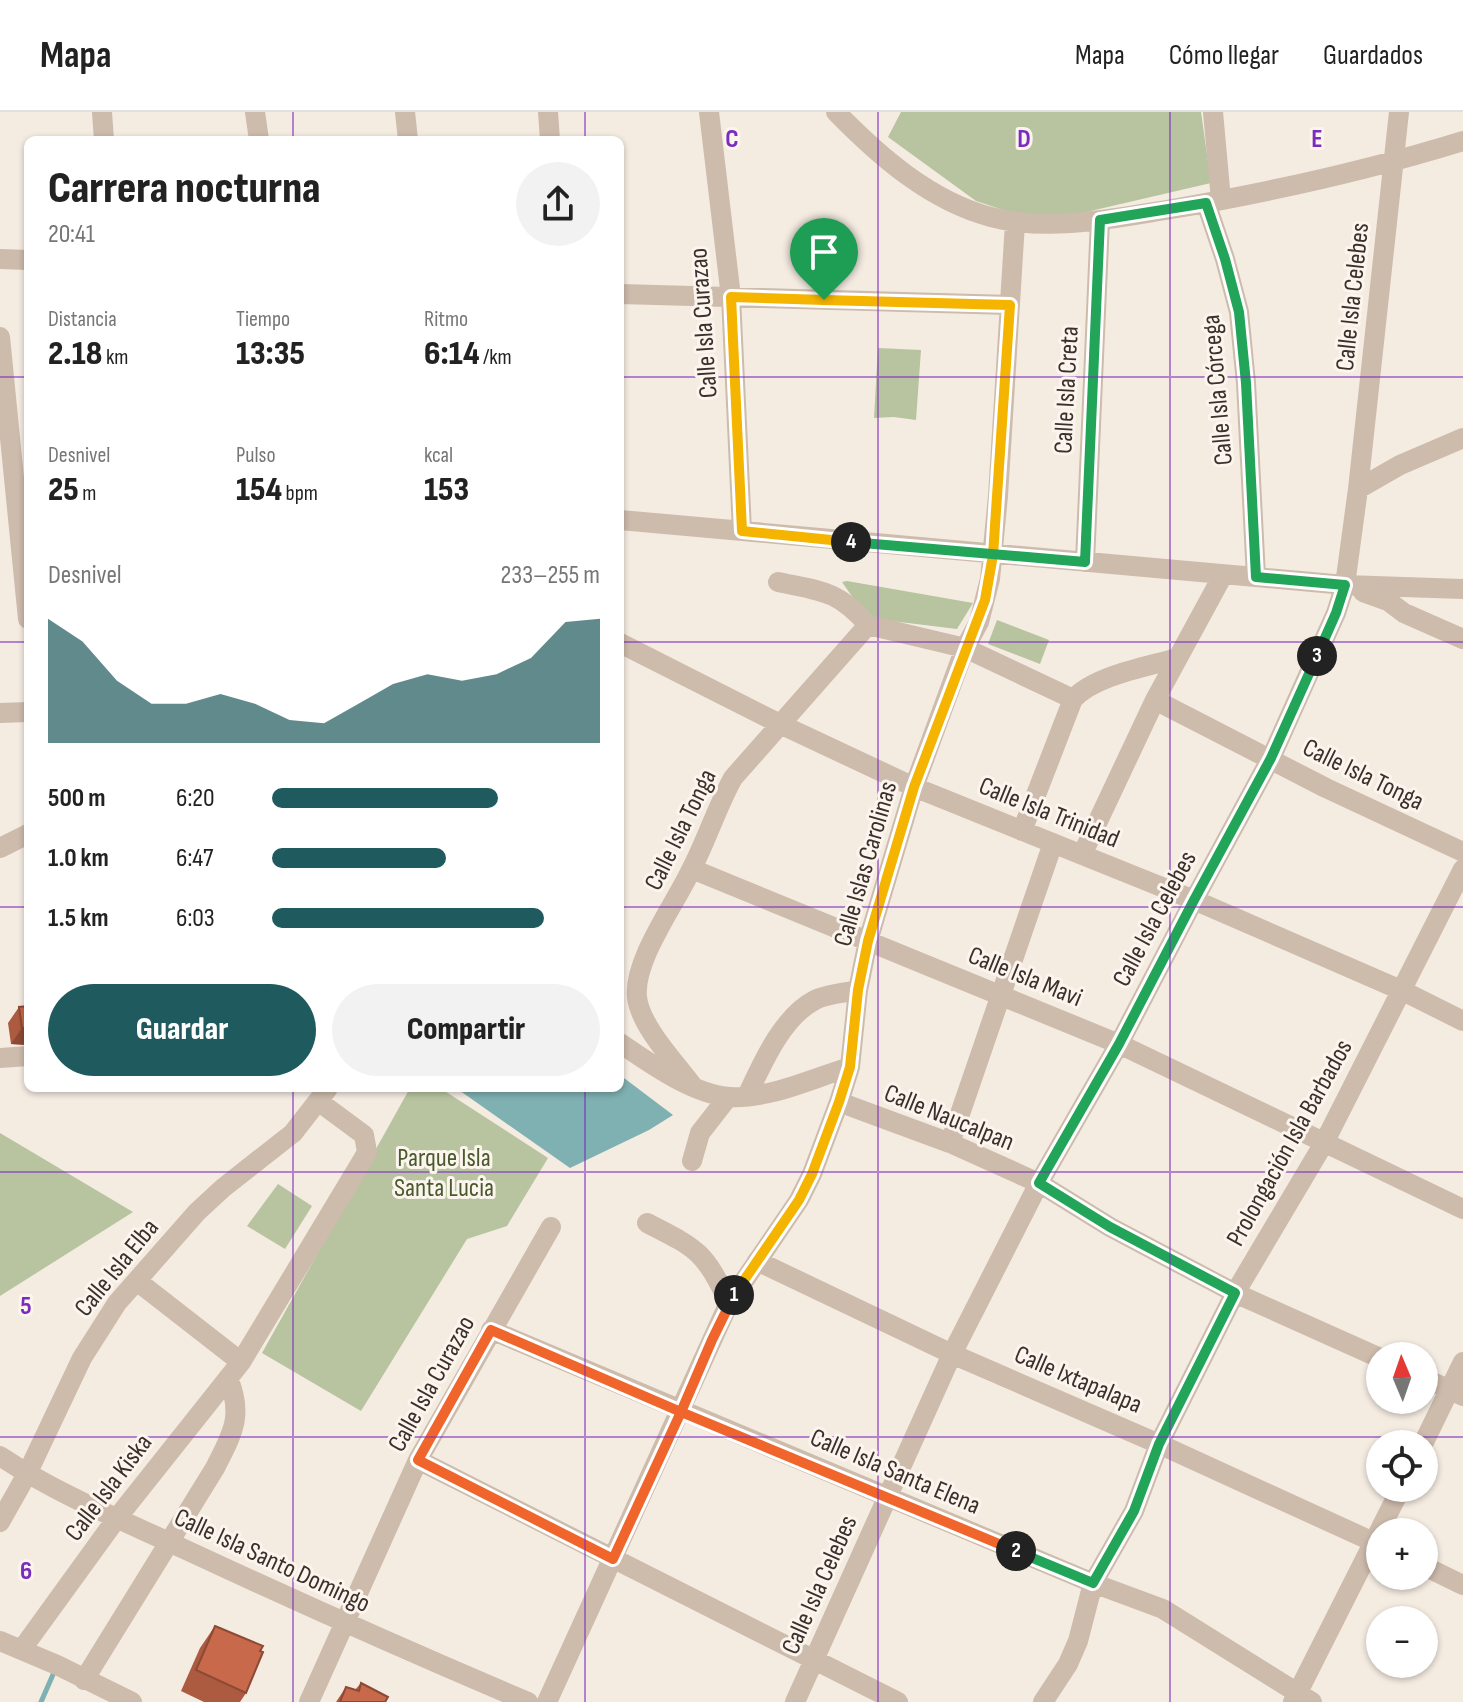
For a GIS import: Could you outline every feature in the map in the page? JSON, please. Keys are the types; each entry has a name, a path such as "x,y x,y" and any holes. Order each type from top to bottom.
{"street":[{"path":"102,112 104,136"},
{"path":"255,112 258,136"},
{"path":"405,112 408,136"},
{"path":"548,112 550,136"},
{"name":"Calle Isla Curazao","path":"709,112 731,297 742,531"},
{"path":"836,112 875,150 927,188 966,209 1015,223 1100,220 1213,202 1393,163 1463,141"},
{"name":"Calle Isla Córcega","path":"1213,112 1213,202 1239,312 1247,397 1256,577"},
{"name":"Calle Isla Celebes","path":"795,1702 952,1354 1039,1183 1119,1044 1271,758 1336,613 1345,585 1358,489 1399,112"},
{"name":"Calle Isla Creta","path":"1085,562 1100,220"},
{"name":"Calle Islas Carolinas","path":"547,1702 729,1303 799,1200 839,1102 850,1067 858,990 868,941 914,787 965,648 982,611 993,555 1015,223"},
{"path":"0,259 24,260"},
{"path":"624,294 1010,305"},
{"path":"0,337 24,579"},
{"path":"1358,489 1400,465 1463,438"},
{"path":"624,520 1345,585 1463,589"},
{"path":"1378,586 1390,576 1399,574 1463,577"},
{"path":"1082,855 1155,700 1223,575"},
{"path":"778,582 833,594 853,608 868,625 965,648 1073,699"},
{"path":"1345,585 1388,601 1404,613 1463,639"},
{"name":"Calle Isla Tonga","path":"692,1085 645,1021 637,998 638,973 650,943 662,927 692,869 719,803 733,778 868,625"},
{"name":"Calle Isla Trinidad","path":"624,645 914,787 1194,900 1403,991 1463,1021"},
{"path":"1022,831 1073,699 1098,682 1177,658"},
{"name":"Calle Isla Tonga","path":"1155,700 1326,788 1463,852"},
{"path":"0,713 24,712"},
{"path":"0,848 24,836"},
{"path":"950,1143 1053,843"},
{"name":"Calle Isla Mavi","path":"692,869 1119,1044 1463,1209"},
{"name":"Prolongación Isla Barbados","path":"1043,1702 1068,1664 1078,1641 1093,1583 1134,1511 1159,1444 1235,1293 1324,1143 1463,869"},
{"path":"692,1161 700,1133 737,1096 788,1023 815,1000 858,990"},
{"path":"624,1046 692,1085 737,1096 770,1091 850,1067"},
{"path":"0,1058 24,1056"},
{"name":"Calle Isla Elba","path":"0,1522 95,1336 117,1303 197,1212 293,1133 323,1095"},
{"name":"Calle Isla Kiska","path":"22,1649 117,1518 241,1362 367,1152 364,1135 323,1095"},
{"name":"Calle Naucalpan","path":"839,1102 950,1143 1039,1183 1110,1227 1235,1293 1366,1352"},
{"path":"647,1223 700,1253 711,1266 729,1303"},
{"name":"Calle Isla Curazao","path":"309,1702 418,1460 551,1227"},
{"name":"Calle Ixtapalapa","path":"757,1261 952,1354 1366,1539"},
{"path":"137,1281 241,1362"},
{"name":"Calle Isla Santa Elena","path":"491,1330 681,1412 1093,1583 1163,1609 1301,1700"},
{"path":"1432,1430 1457,1393 1463,1362"},
{"path":"84,1680 215,1468 232,1433 237,1406 228,1378"},
{"path":"1438,1384 1457,1393"},
{"name":"Calle Isla Santo Domingo","path":"0,1456 27,1474 168,1542 344,1623 528,1702"},
{"path":"418,1460 898,1702"},
{"path":"1301,1700 1366,1567"},
{"path":"1438,1573 1463,1585"},
{"path":"0,1641 132,1702"}],"green space":[{"path":"901,112 1201,112 1211,183 1069,216 1022,216 976,201 888,137"},
{"path":"878,348 921,350 916,420 874,418"},
{"path":"842,582 973,603 957,629 867,618"},
{"path":"997,620 1049,640 1040,664 988,644"},
{"name":"Parque Isla Santa Lucia","path":"408,1092 446,1092 548,1158 507,1226 467,1239 361,1411 262,1353"},
{"path":"0,1133 133,1212 0,1296"},
{"path":"278,1184 312,1206 285,1249 247,1226"}],"water":[{"path":"624,1078 673,1115 570,1168 462,1092 624,1092"}],"building":[{"path":"24,1006 24,1028 22,1028 19,1007"},
{"path":"215,1626 263,1646 246,1693 196,1670"},
{"path":"361,1683 388,1697 385,1702 340,1702 346,1687 359,1691"}],"waterway":[{"path":"41,1702 55,1670"}],"route":[{"path":"824,300 731,297 742,531 993,555 1085,562 1100,220 1206,203 1234,286 1239,312 1246,383 1256,577 1345,585 1336,613 1271,758 1119,1044 1039,1183 1110,1227 1235,1293 1159,1444 1134,1511 1093,1583 681,1412 613,1559 418,1460 491,1330 681,1412 729,1303 799,1200 839,1102 850,1067 858,990 868,941 914,787 965,648 979,622 990,579 993,555 998,496 1010,305 824,300"}]}
